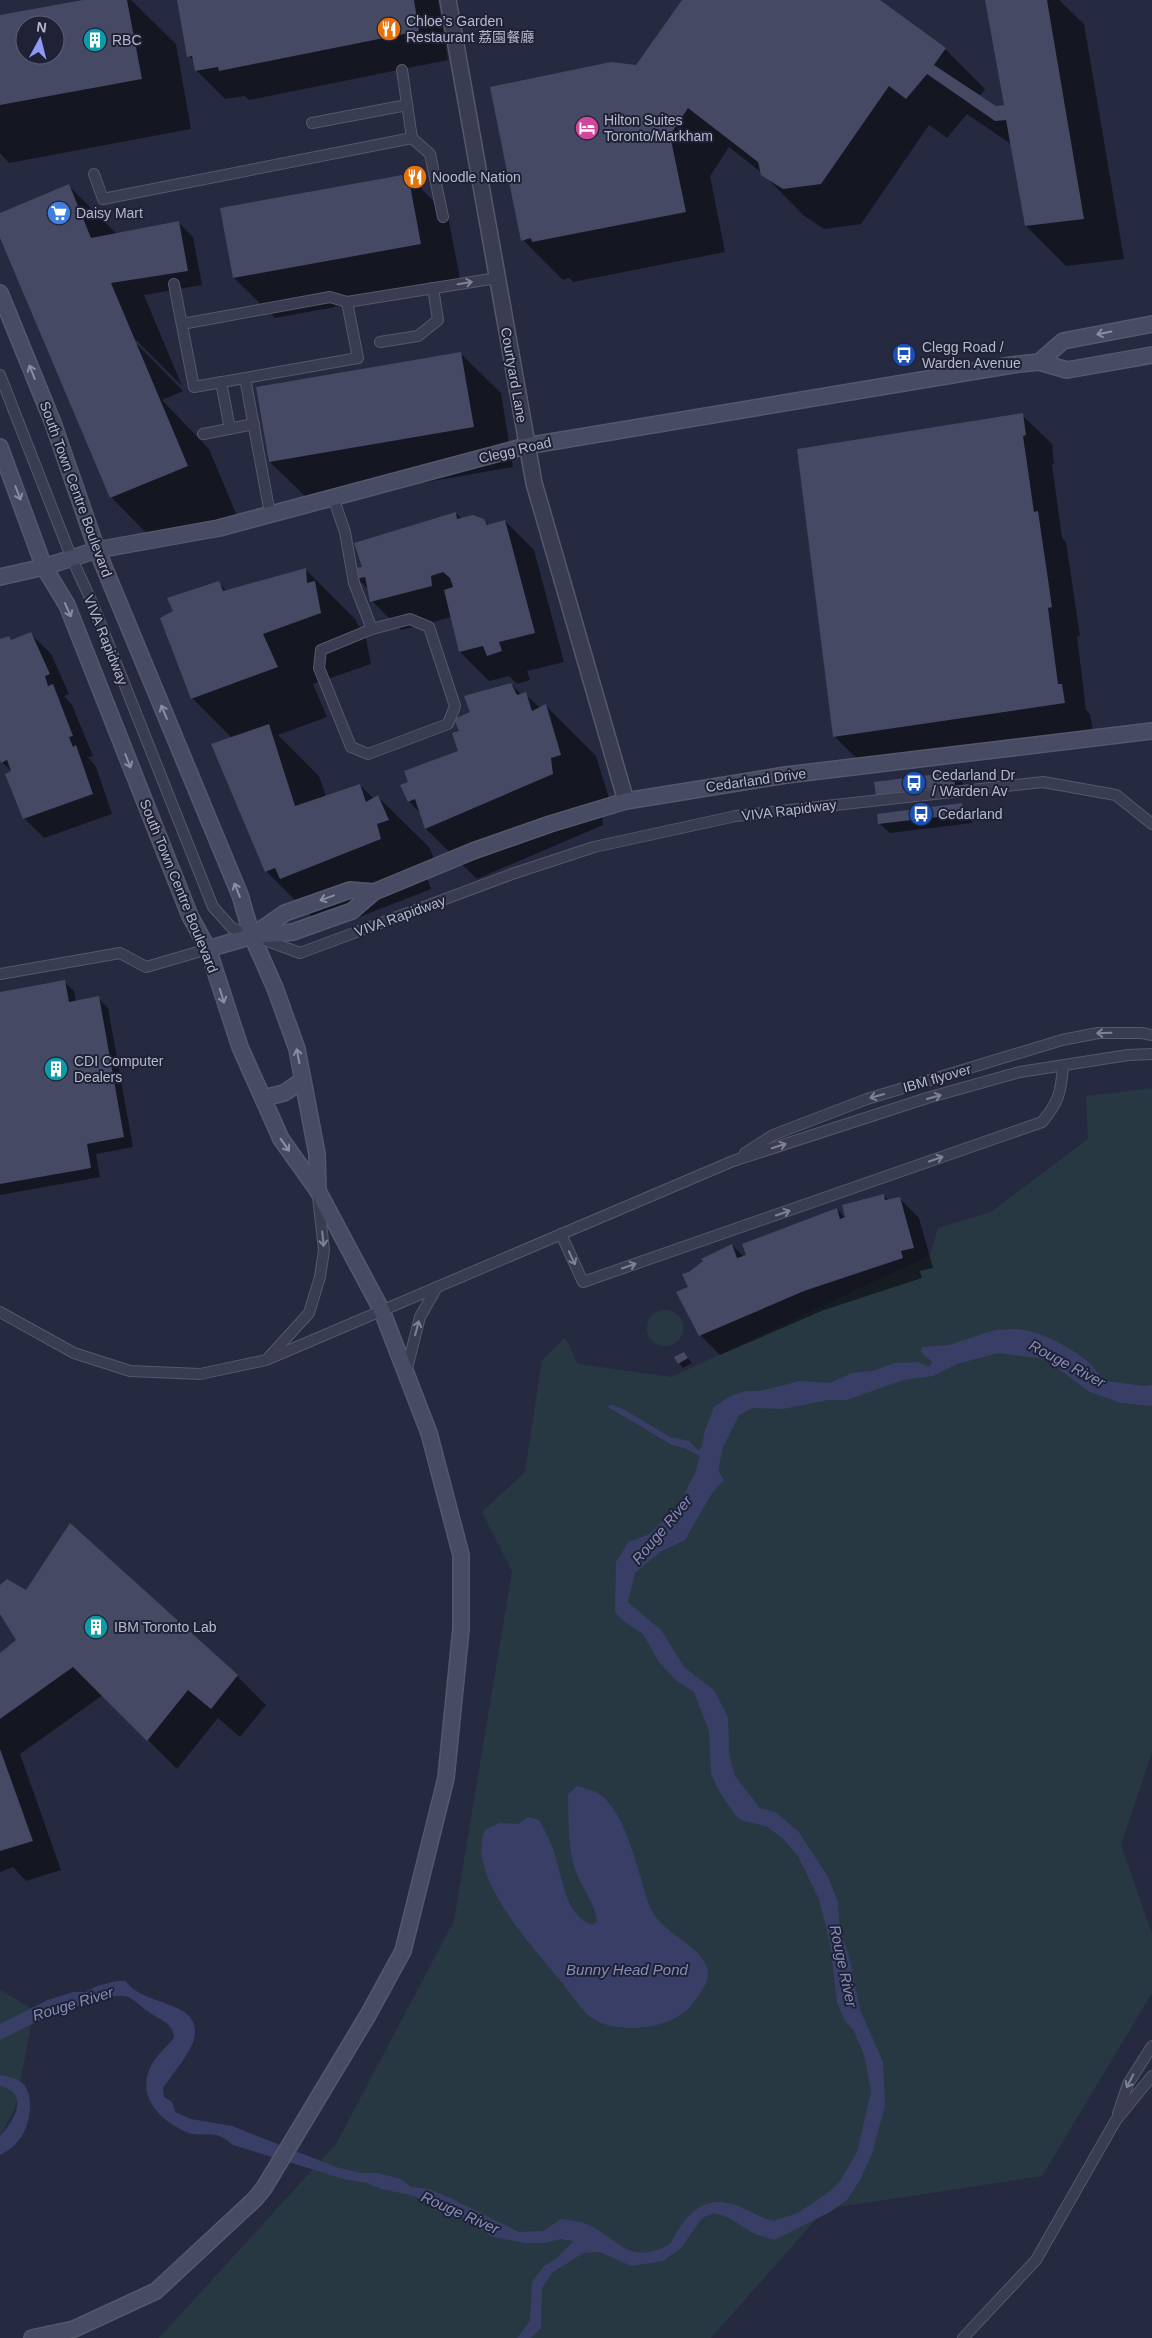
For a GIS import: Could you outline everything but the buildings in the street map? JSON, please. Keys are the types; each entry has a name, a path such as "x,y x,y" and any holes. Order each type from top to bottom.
{"street":[{"name":"Courtyard Lane","path":"448,0 534,484 626,801"},
{"name":"South Town Centre Boulevard","path":"0,293 52,423 97,550 240,895 252,936 276,988 297,1049 317,1154 318,1191"},
{"path":"1040,362 1063,342 1152,324"},
{"name":"Clegg Road","path":"0,577 44,567 97,550 219,528 526,446 1040,362 1067,370 1152,356"},
{"name":"South Town Centre Boulevard","path":"0,447 44,567 67,606 183,899 208,949 240,1047 280,1139 318,1191 382,1311 429,1433 461,1555 461,1628 446,1778 403,1951 368,2015 264,2188 156,2292 74,2329 32,2338"},
{"name":"Cedarland Drive","path":"208,949 252,936 293,932 352,911 374,892 473,851 626,801 786,775 1152,731"},
{"name":"Cedarland Drive","path":"252,936 285,913 350,890 374,892"},
{"path":"263,1098 284,1094 303,1080"}],"lane":[{"path":"402,70 412,138 430,154 442,217"},
{"path":"312,123 407,104"},
{"path":"94,174 103,199 412,138"},
{"path":"182,324 330,297 347,302 497,278"},
{"path":"174,284 194,387 358,358 347,302"},
{"path":"380,342 418,336 438,320 434,288"},
{"name":"VIVA Rapidway","path":"0,375 72,559 91,600 213,907 232,928 252,936 300,954 512,874 594,847 736,816 1043,782 1116,795 1152,824"},
{"path":"245,378 270,514"},
{"path":"222,382 230,429"},
{"path":"203,434 254,424"},
{"path":"333,498 345,532 354,583 372,629"},
{"path":"410,619 429,627 455,706 448,724 368,754 351,747 319,668 321,650 372,629 410,619"},
{"path":"0,974 120,953 146,967 208,949"},
{"name":"IBM flyover","path":"733,1161 773,1135 867,1099 1062,1040 1098,1033 1142,1033 1152,1036"},
{"path":"0,1312 74,1353 130,1371 200,1374 266,1360 733,1161 928,1098 1020,1072 1128,1055 1152,1054"},
{"path":"561,1234 583,1282 1042,1122 1056,1106 1062,1084 1063,1066"},
{"path":"266,1360 309,1313 312,1304 320,1277 324,1250 318,1191"},
{"path":"406,1372 420,1317 438,1287"},
{"path":"1116,2120 1128,2084 1152,2046"},
{"path":"963,2338 1036,2260 1116,2120 1152,2076"}],"shaded area":[{"path":"1152,1088 1152,1752 1121,1845 1152,1934 1152,1993 1042,2176 825,2209 711,2338 159,2338 336,2144 454,1921 512,1571 482,1512 525,1472 542,1360 565,1338 578,1364 672,1377 930,1255 938,1228 991,1212 1088,1139 1086,1096"},
{"path":"665,1310 672,1311 678,1315 682,1321 682,1335 678,1341 672,1345 665,1346 658,1345 652,1341 648,1335 647,1328 648,1321 652,1315 658,1311"},
{"path":"0,1990 34,2010 15,2109 0,2136"}],"water":[{"name":"Rouge River","path":"1017,1329 1045,1336 1063,1345 1087,1361 1106,1381 1144,1386 1152,1385 1152,1406 1121,1403 1090,1392 1045,1359 998,1353 957,1364 933,1376 903,1380 847,1400 828,1400 783,1409 753,1408 739,1415 723,1447 718,1470 724,1480 712,1493 685,1540 660,1552 635,1573 628,1602 661,1630 685,1668 714,1690 728,1717 729,1753 735,1776 760,1808 775,1812 798,1831 827,1875 838,1902 840,1932 849,1956 860,2010 883,2062 885,2106 872,2154 860,2180 847,2200 830,2212 774,2240 755,2234 727,2217 714,2213 702,2218 681,2248 663,2261 631,2266 600,2252 583,2253 552,2273 542,2288 541,2328 531,2338 517,2338 530,2321 532,2282 544,2266 556,2259 574,2241 561,2239 544,2243 525,2243 493,2237 451,2211 411,2195 344,2179 233,2145 213,2134 192,2134 179,2129 154,2108 149,2099 147,2089 147,2079 152,2064 174,2038 172,2029 130,1998 114,1996 56,2012 0,2040 0,2024 48,2000 73,1992 86,1992 97,1986 117,1981 126,1981 134,1990 182,2011 191,2018 195,2028 190,2048 163,2088 164,2097 172,2102 175,2112 191,2119 232,2126 336,2167 361,2173 378,2173 401,2179 411,2187 428,2189 444,2195 519,2232 543,2231 561,2219 575,2221 596,2229 624,2247 643,2253 655,2251 670,2244 683,2222 699,2207 709,2203 731,2204 774,2221 798,2213 829,2192 840,2181 857,2152 871,2092 865,2058 854,2031 845,2021 837,2002 830,1943 819,1899 798,1856 782,1838 766,1826 743,1821 735,1815 719,1791 711,1774 709,1731 694,1692 677,1681 658,1661 643,1634 622,1620 615,1612 616,1562 628,1542 650,1534 680,1503 695,1473 700,1456 684,1448 672,1445 606,1406 612,1405 625,1410 670,1437 689,1441 699,1451 714,1407 730,1396 746,1391 760,1391 800,1381 830,1383 852,1373 872,1371 895,1363 917,1362 930,1367 932,1362 920,1351 923,1347 949,1345 995,1330"},
{"name":"Bunny Head Pond","path":"577,1786 598,1793 616,1813 630,1843 653,1913 660,1922 695,1951 707,1968 708,1978 702,1991 685,2011 674,2019 660,2024 630,2028 615,2027 590,2017 518,1929 504,1909 484,1867 481,1848 485,1830 499,1823 518,1824 528,1817 539,1820 553,1848 570,1905 583,1920 593,1925 597,1921 596,1915 592,1903 577,1875 570,1845 568,1794"},
{"path":"0,2075 22,2083 29,2094 30,2108 26,2129 21,2138 0,2155 0,2136 14,2116 17,2101 15,2095 0,2086"}],"place":[{"name":"Chloe’s Garden Restaurant 荔園餐廳","path":"389,29"},
{"name":"RBC","path":"95,40"},
{"name":"Hilton Suites Toronto/Markham","path":"587,128"},
{"name":"Noodle Nation","path":"415,177"},
{"name":"Daisy Mart","path":"59,213"},
{"name":"Clegg Road / Warden Avenue","path":"904,355"},
{"name":"Cedarland Dr / Warden Av","path":"914,783"},
{"name":"Cedarland","path":"921,814"},
{"name":"CDI Computer Dealers","path":"56,1069"},
{"name":"IBM Toronto Lab","path":"96,1627"}]}
